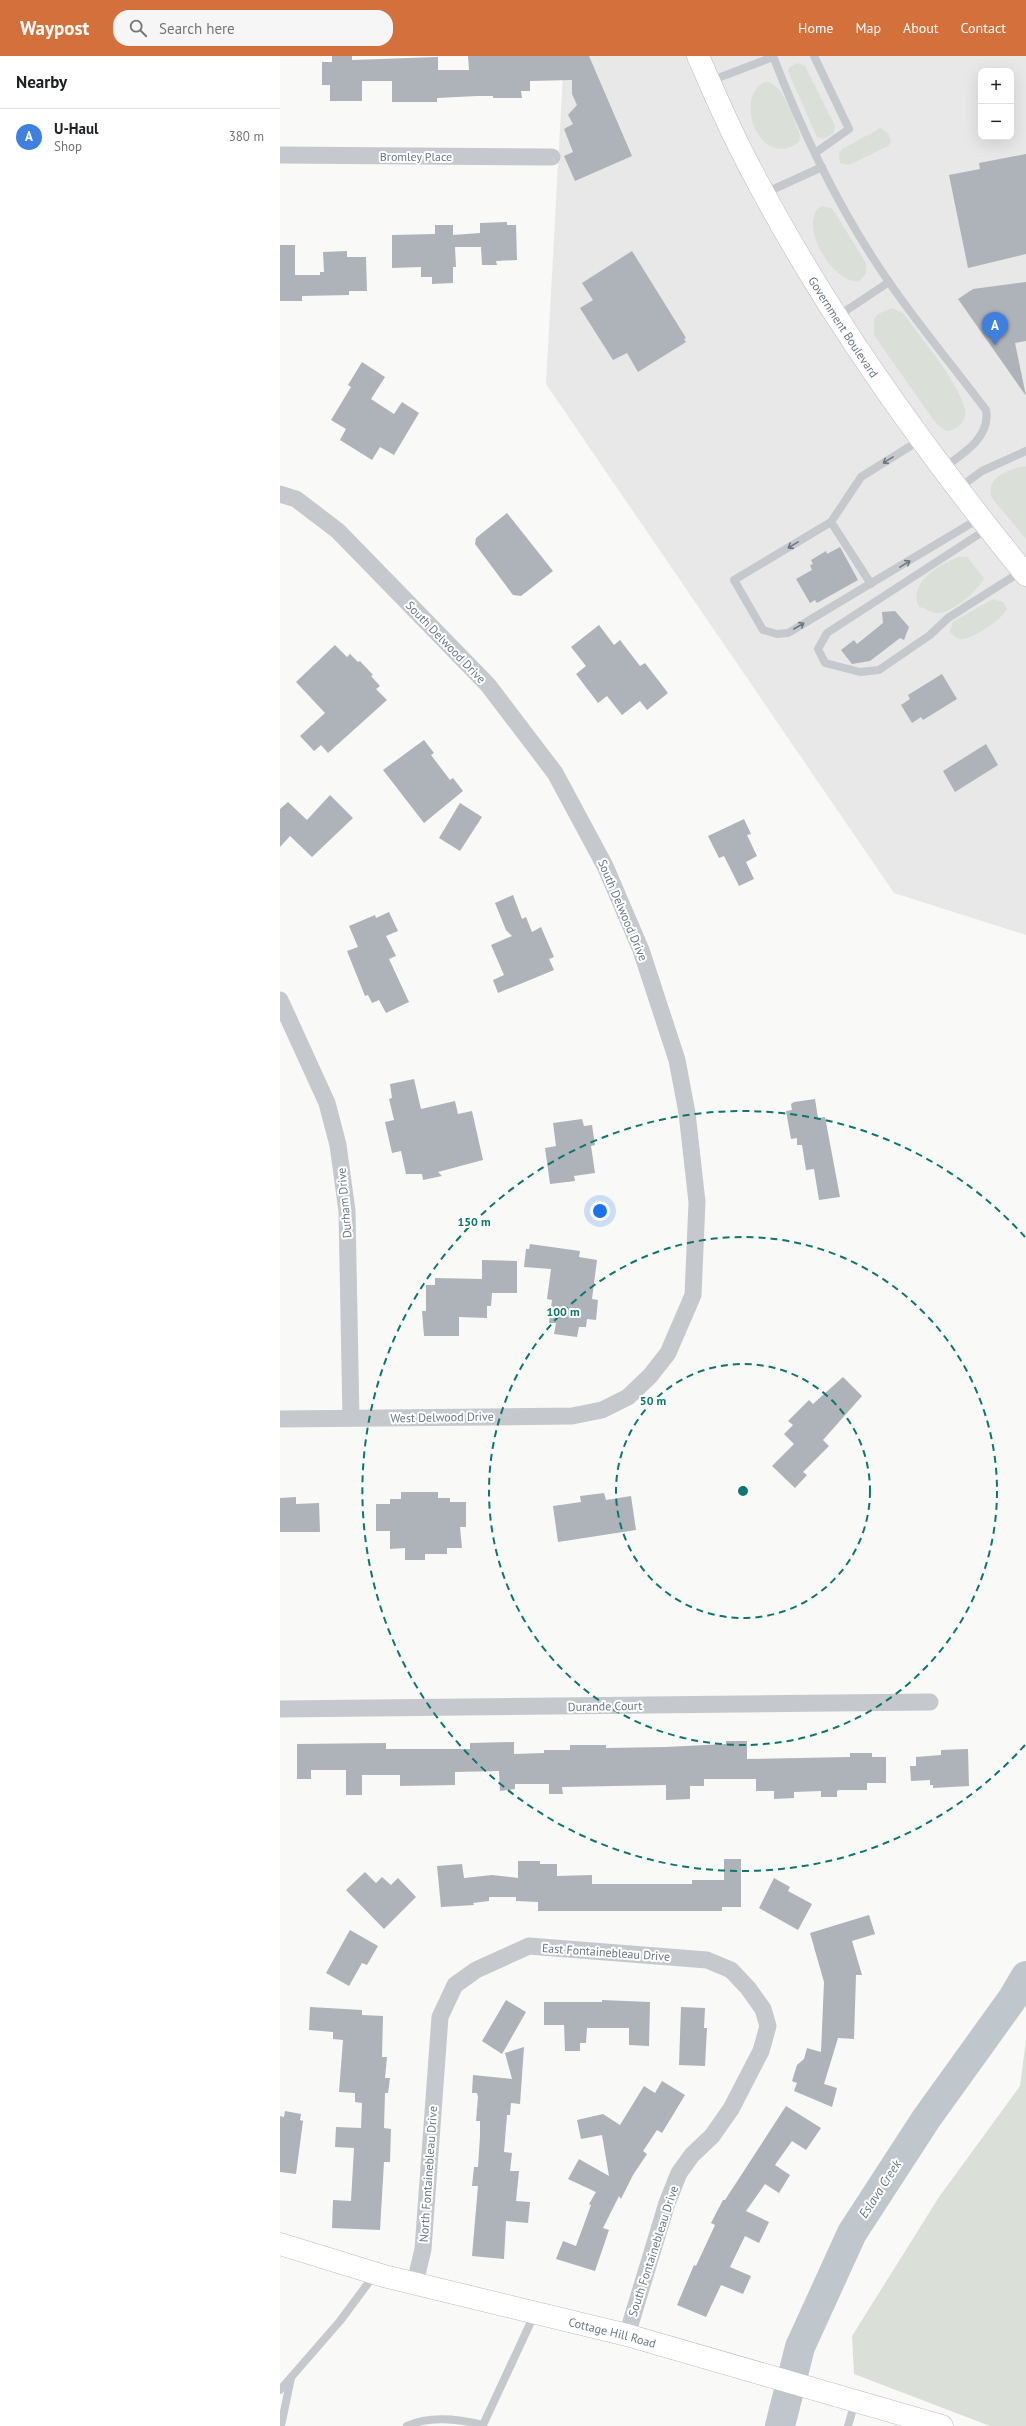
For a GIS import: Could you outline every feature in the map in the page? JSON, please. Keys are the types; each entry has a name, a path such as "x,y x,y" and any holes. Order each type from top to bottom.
{"street":[{"name":"Government Boulevard","path":"698,56 742,152 813,280 921,440 1024,573"},
{"name":"Bromley Place","path":"280,155 552,157"},
{"name":"South Delwood Drive","path":"280,494 296,499 338,531 488,685 556,773 605,866 645,960 678,1060 687,1113 697,1202 694,1296 668,1353 650,1376 628,1397 602,1410"},
{"name":"Durham Drive","path":"280,1000 327,1103 338,1145 348,1211 351,1418"},
{"name":"West Delwood Drive","path":"280,1419 572,1416 602,1410"},
{"name":"Durande Court","path":"280,1709 930,1702"},
{"name":"East Fontainebleau Drive","path":"437,2064 440,2017 455,1985 476,1970 528,1946 707,1960 731,1970 748,1988 763,2009 768,2026 761,2051 751,2071"},
{"name":"North Fontainebleau Drive","path":"415,2283 423,2249 437,2064"},
{"name":"South Fontainebleau Drive","path":"627,2335 667,2203 679,2173 692,2155 712,2136 731,2109 751,2071"},
{"name":"Cottage Hill Road","path":"280,2244 375,2273 627,2335 942,2426"}],"lane":[{"path":"710,81 773,56 815,153 867,248 889,282 986,410 988,417 984,431 968,450 943,469"},
{"path":"814,56 849,129 815,153"},
{"path":"765,193 822,167"},
{"path":"837,317 889,282"},
{"path":"921,440 861,477 831,522 734,580 763,630 777,634 788,633 871,584 984,523"},
{"path":"958,489 982,471 1026,451"},
{"path":"831,522 871,584"},
{"path":"984,523 827,633 818,649 825,663 860,672 879,670 930,635 948,618 1024,573"},
{"path":"280,2390 340,2321 375,2273"},
{"path":"407,2426 432,2418 464,2420 483,2426 535,2312"},
{"path":"281,2426 291,2377"},
{"path":"848,2426 855,2400"}],"shaded area":[{"path":"564,56 1026,56 1026,935 894,893 546,384"},
{"path":"797,63 805,66 835,126 833,134 824,139 817,137 788,71 789,67"},
{"path":"764,82 771,83 777,87 787,102 800,135 799,142 785,148 773,147 763,140 755,129 751,116 751,103 755,91"},
{"path":"881,128 889,135 891,142 888,146 849,165 840,163 839,154 842,149"},
{"path":"821,206 831,208 835,213 866,263 866,274 859,281 849,280 839,274 829,264 821,252 815,239 813,226 814,215"},
{"path":"892,308 903,313 947,372 961,398 965,409 965,417 958,427 950,431 946,431 935,422 874,335 874,319 878,314"},
{"path":"1026,466 1026,539 992,498 991,491 995,479 1000,475 1013,469"},
{"path":"959,557 967,557 984,578 981,583 964,601 949,610 935,613 919,607 916,598 921,582 943,564"},
{"path":"993,599 1003,602 1007,609 994,622 974,636 968,638 959,639 950,632 953,622"},
{"path":"1026,2040 1026,2426 990,2426 854,2374 852,2336 939,2197 1020,2086"}],"building":[{"path":"332,56 352,56 352,60 438,57 438,70 469,70 468,56 589,56 632,156 575,181 564,156 573,152 564,129 573,124 568,115 577,105 572,94 572,80 530,81 530,91 521,91 522,98 493,98 493,96 477,96 437,98 437,102 392,102 392,81 362,81 362,101 330,101 330,85 322,85 322,62 332,62"},
{"path":"1026,154 1026,254 968,268 949,175 980,169 979,163"},
{"path":"507,222 507,225 516,225 517,260 496,261 497,265 482,265 481,247 455,247 456,267 453,267 453,283 432,284 432,277 421,277 421,267 392,268 392,235 435,234 435,225 453,225 453,235 480,233 480,223"},
{"path":"280,245 295,245 295,275 320,275 320,272 324,272 323,252 347,251 347,257 366,257 367,291 349,291 349,295 302,296 302,301 280,301"},
{"path":"632,251 686,338 684,339 686,342 638,372 627,353 613,360 580,308 593,300 582,283"},
{"path":"1026,282 1026,341 1015,343 1026,396 958,299 973,289"},
{"path":"362,362 385,377 371,399 394,414 402,402 419,413 394,455 380,447 372,460 340,440 346,429 331,420 351,387 348,385"},
{"path":"507,513 553,571 521,596 513,595 475,544 476,538"},
{"path":"840,547 858,580 817,603 815,600 810,603 796,579 812,570 810,565 813,564 811,560 826,551 827,554"},
{"path":"895,611 909,627 904,640 900,638 870,661 852,664 841,650 854,640 857,644 883,623 882,612"},
{"path":"599,625 614,645 620,640 640,666 645,663 668,693 647,710 640,701 622,715 607,696 598,703 576,674 586,666 571,647"},
{"path":"335,645 347,657 350,654 358,662 360,661 373,675 371,676 380,686 376,689 387,700 328,753 321,745 314,751 300,736 325,713 296,682"},
{"path":"942,674 957,699 923,720 921,717 912,723 901,705 910,699 908,695"},
{"path":"424,740 434,753 431,755 450,780 453,778 463,791 424,823 383,770"},
{"path":"986,744 998,765 955,792 943,771"},
{"path":"330,795 353,818 312,857 290,836 280,847 280,809 288,802 307,820"},
{"path":"460,803 482,817 460,851 439,838"},
{"path":"744,819 751,834 747,835 757,856 746,862 754,879 739,886 724,856 719,858 708,836"},
{"path":"513,895 522,919 526,917 532,932 541,927 554,957 549,959 554,970 498,993 493,980 504,975 491,945 512,936 506,930 495,903"},
{"path":"389,912 398,931 386,936 396,956 389,959 409,1002 386,1013 379,1000 372,1003 368,995 365,996 347,951 358,947 349,926 375,915 376,918"},
{"path":"414,1079 421,1109 455,1101 458,1114 472,1111 483,1160 438,1172 442,1176 423,1180 422,1174 406,1174 401,1151 392,1153 385,1122 394,1120 389,1099 392,1098 390,1084"},
{"path":"815,1099 818,1118 825,1117 840,1197 819,1200 814,1169 806,1170 802,1145 797,1145 797,1138 791,1139 786,1111 792,1110 791,1104 794,1102"},
{"path":"582,1119 584,1126 592,1125 595,1145 591,1146 595,1173 574,1176 575,1181 550,1184 545,1148 556,1146 553,1123"},
{"path":"530,1244 580,1251 579,1257 597,1260 592,1299 598,1300 596,1320 587,1319 586,1327 579,1327 577,1337 554,1334 556,1323 549,1323 552,1300 547,1299 551,1269 524,1267 526,1249 529,1249"},
{"path":"482,1260 517,1261 517,1293 492,1293 491,1306 487,1306 487,1318 459,1317 459,1336 424,1336 422,1311 426,1311 426,1285 435,1285 435,1278 482,1279"},
{"path":"843,1377 862,1396 823,1440 829,1446 803,1472 807,1475 795,1488 772,1466 794,1444 784,1434 793,1425 788,1421 809,1400 813,1404"},
{"path":"401,1492 438,1492 438,1498 450,1498 450,1502 466,1502 466,1527 460,1527 462,1548 447,1548 447,1554 425,1554 425,1560 405,1560 405,1548 390,1549 390,1531 376,1531 376,1504 390,1504 390,1499 401,1499"},
{"path":"604,1493 606,1500 631,1496 636,1530 558,1542 553,1506 581,1502 580,1496"},
{"path":"296,1497 296,1504 319,1503 320,1532 280,1532 280,1498"},
{"path":"726,1741 747,1741 747,1759 850,1757 850,1753 872,1753 872,1757 886,1757 886,1783 867,1783 867,1790 839,1790 837,1791 837,1797 821,1797 821,1791 794,1792 794,1798 774,1799 774,1791 756,1791 756,1779 704,1779 704,1786 690,1786 690,1799 666,1800 666,1785 562,1787 563,1794 549,1794 549,1784 515,1784 515,1789 500,1791 499,1771 455,1772 455,1785 400,1786 400,1775 362,1775 362,1795 346,1795 346,1770 311,1770 311,1779 297,1779 297,1744 386,1743 386,1749 470,1749 470,1743 514,1742 514,1754 544,1753 544,1750 570,1750 570,1745 606,1745 606,1748 665,1747 726,1744"},
{"path":"968,1749 969,1786 933,1788 933,1785 930,1785 930,1780 911,1781 910,1766 916,1766 916,1757 941,1755 941,1750"},
{"path":"724,1859 741,1859 741,1907 722,1907 722,1911 538,1911 538,1902 516,1901 516,1897 489,1897 489,1901 473,1903 474,1905 441,1907 437,1866 462,1864 464,1878 492,1875 518,1878 518,1861 540,1861 540,1864 557,1864 557,1876 592,1875 592,1884 692,1884 692,1880 724,1880"},
{"path":"365,1872 376,1883 382,1877 391,1885 398,1878 416,1897 384,1929 346,1890"},
{"path":"774,1878 790,1887 788,1891 812,1904 798,1930 759,1908"},
{"path":"869,1915 875,1934 852,1941 862,1975 856,1975 854,2039 838,2038 824,2084 837,2088 832,2107 794,2091 797,2083 792,2081 797,2065 804,2059 807,2048 821,2052 824,1982 810,1933"},
{"path":"350,1930 378,1946 367,1965 362,1963 349,1986 326,1973"},
{"path":"506,2000 526,2012 502,2054 482,2041"},
{"path":"602,2000 650,2002 649,2046 629,2045 629,2028 587,2028 586,2043 580,2043 580,2051 565,2051 564,2025 544,2025 544,2002 602,2002"},
{"path":"310,2007 362,2010 362,2015 383,2016 382,2057 387,2057 385,2078 390,2078 388,2093 385,2093 384,2128 391,2129 390,2162 384,2162 380,2230 332,2228 333,2200 351,2201 354,2148 335,2147 336,2127 361,2128 362,2103 355,2102 355,2093 339,2092 343,2040 333,2039 333,2032 309,2030"},
{"path":"681,2007 705,2008 704,2028 707,2028 705,2066 679,2065"},
{"path":"524,2047 520,2104 511,2103 510,2115 507,2115 504,2152 512,2153 510,2171 519,2171 516,2201 530,2202 528,2223 506,2221 504,2259 472,2256 478,2186 472,2186 474,2167 478,2167 480,2136 480,2121 476,2121 478,2097 477,2093 472,2093 473,2075 512,2079 505,2053"},
{"path":"662,2081 685,2095 662,2133 657,2130 643,2151 647,2154 633,2175 621,2199 619,2196 603,2228 609,2230 595,2271 556,2259 563,2241 576,2246 591,2205 589,2204 596,2192 568,2179 579,2159 609,2176 602,2135 581,2139 577,2120 603,2114 620,2125 644,2086 655,2093"},
{"path":"786,2106 821,2128 806,2150 792,2141 775,2165 790,2175 779,2193 765,2184 746,2211 769,2222 759,2243 745,2236 730,2267 751,2276 743,2294 721,2285 706,2317 677,2305 694,2265 696,2266 715,2225 711,2223 723,2200 725,2200"},
{"path":"285,2111 301,2114 300,2120 303,2121 296,2174 280,2172 280,2116 284,2117"}],"waterway":[{"name":"Eslava Creek","path":"780,2426 800,2347 852,2233 926,2119 1013,1998 1026,1976"}],"place":[{"name":"U-Haul","path":"995,345"}]}
